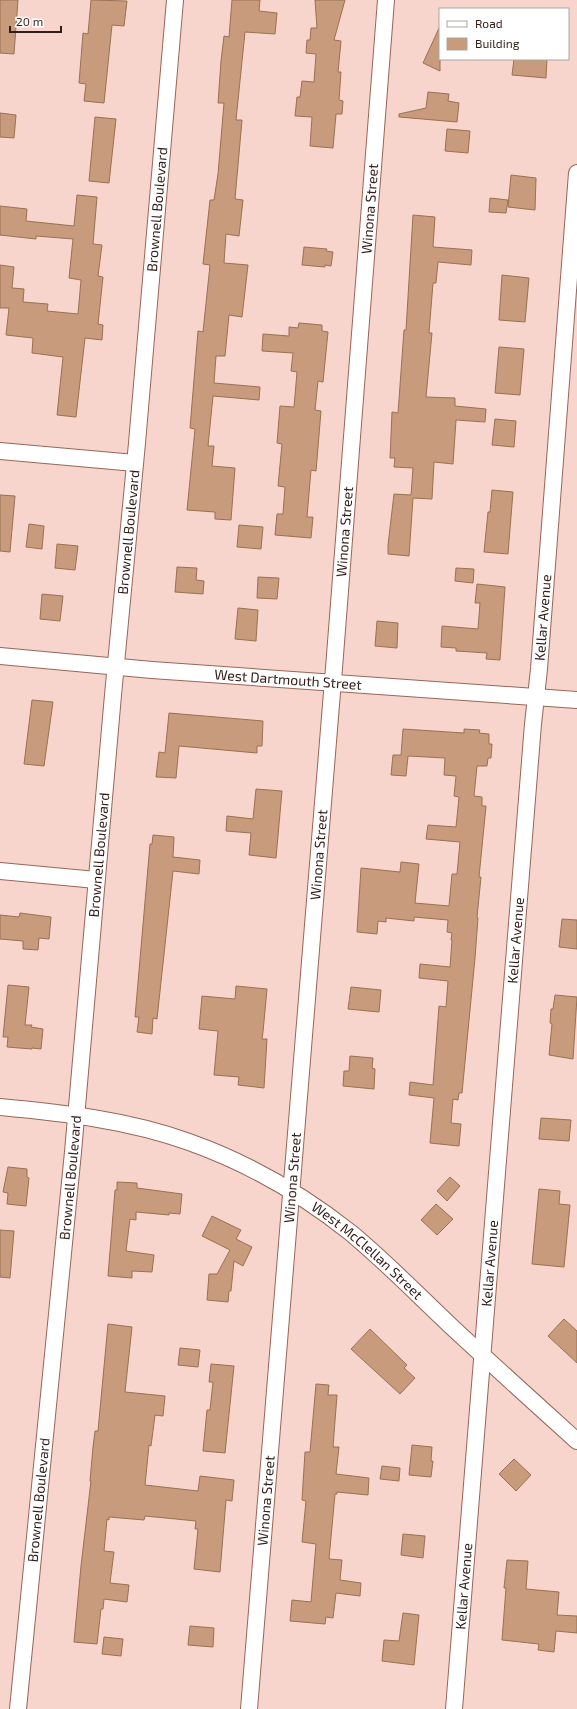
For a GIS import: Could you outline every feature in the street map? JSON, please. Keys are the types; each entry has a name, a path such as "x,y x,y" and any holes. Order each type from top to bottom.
{"street":[{"name":"Brownell Boulevard","path":"18,1709 76,1114 175,0"},
{"name":"Winona Street","path":"249,1709 333,683 386,0"},
{"name":"Kellar Avenue","path":"454,1709 577,173"},
{"path":"0,451 135,463"},
{"name":"West Dartmouth Street","path":"0,656 116,667 577,700"},
{"path":"0,871 96,880"},
{"name":"West McClellan Street","path":"0,1107 76,1114 149,1129 189,1142 236,1161 291,1190 338,1223 367,1247 577,1441"}],"building":[{"path":"0,0 18,0 14,54 0,53"},
{"path":"91,0 127,1 124,26 112,25 104,103 84,101 86,84 79,83 83,33 88,34"},
{"path":"232,0 260,0 259,11 277,13 275,34 245,32 236,120 242,120 235,199 243,200 239,236 226,234 224,263 248,265 242,317 229,315 225,356 216,356 214,383 260,387 259,400 213,396 208,446 214,446 212,466 235,468 231,520 215,519 215,512 187,510 195,429 190,428 198,331 203,332 210,265 203,264 210,200 214,200 218,174 224,103 218,103 221,61 224,36 229,37"},
{"path":"315,0 345,0 334,40 341,41 338,72 341,72 339,100 343,101 342,114 336,114 333,148 310,146 312,117 295,116 297,97 300,97 302,81 314,82 316,54 306,53 307,40 310,40 311,28 317,28"},
{"path":"439,28 440,71 423,63"},
{"path":"514,60 547,60 546,78 512,75"},
{"path":"428,92 449,94 448,101 459,103 457,122 399,117 399,114 426,108"},
{"path":"0,113 16,115 14,138 0,137"},
{"path":"95,117 116,119 109,183 89,181"},
{"path":"447,129 470,131 468,153 445,151"},
{"path":"511,175 536,178 535,210 508,207"},
{"path":"77,195 97,197 93,244 102,245 98,276 103,277 98,324 103,325 102,340 85,338 76,417 57,415 63,357 32,353 33,338 6,335 9,308 0,308 0,265 14,267 12,288 24,289 23,302 48,304 47,311 78,314 81,280 69,278 73,239 36,236 36,239 0,235 0,206 27,209 26,221 74,226"},
{"path":"490,198 508,200 506,213 489,212"},
{"path":"413,215 435,217 433,247 472,250 471,265 438,262 436,283 433,283 429,333 432,333 426,397 455,398 455,406 486,409 485,422 456,420 453,464 434,462 432,499 413,498 409,556 388,554 388,545 394,494 411,495 413,468 394,467 395,458 390,458 392,412 398,413 404,330 406,330"},
{"path":"304,247 327,249 326,251 333,252 331,266 325,265 325,267 302,265"},
{"path":"502,275 529,278 525,322 499,320"},
{"path":"299,323 322,325 322,331 328,332 323,382 318,381 315,410 321,411 316,471 311,470 307,517 313,517 311,538 275,535 277,514 283,514 285,487 278,486 282,444 277,443 280,406 294,407 297,372 291,371 293,353 262,351 263,334 289,336 289,327 298,328"},
{"path":"499,347 524,349 520,395 495,393"},
{"path":"495,419 516,421 514,447 492,445"},
{"path":"492,490 513,492 508,554 484,552"},
{"path":"0,495 15,496 10,552 0,551"},
{"path":"29,524 44,526 42,549 26,547"},
{"path":"239,525 263,527 261,549 237,547"},
{"path":"57,544 78,546 75,570 55,568"},
{"path":"177,567 197,568 196,580 204,581 203,594 175,592"},
{"path":"456,568 474,569 473,583 455,581"},
{"path":"258,577 279,578 277,599 257,598"},
{"path":"477,584 505,587 500,660 486,659 487,653 456,651 456,648 441,647 442,626 478,629 480,603 475,603"},
{"path":"42,594 63,596 60,621 40,619"},
{"path":"238,608 258,610 256,641 235,639"},
{"path":"377,621 398,623 397,648 375,646"},
{"path":"32,700 53,702 44,766 24,764"},
{"path":"169,713 263,721 262,746 257,746 257,753 179,746 176,778 156,777 159,752 165,753"},
{"path":"403,729 464,733 464,729 480,730 479,733 489,734 489,744 492,744 491,758 488,758 487,766 477,766 474,796 482,797 482,806 486,806 479,877 481,877 475,958 462,1093 459,1093 458,1100 453,1099 451,1123 461,1124 459,1146 430,1143 434,1098 409,1095 410,1082 433,1085 439,1006 446,1007 448,981 419,978 420,964 450,967 452,933 447,932 448,920 414,917 414,921 386,918 386,922 378,921 377,934 357,932 361,868 400,872 401,862 419,864 415,903 449,906 452,874 457,874 460,842 426,839 428,825 456,827 459,797 454,796 456,776 444,775 445,758 408,756 406,776 391,775 393,755 401,755"},
{"path":"256,789 282,791 276,858 249,855 251,833 226,831 227,816 253,819"},
{"path":"153,835 174,837 173,857 200,860 199,874 173,871 157,1019 153,1018 152,1034 137,1032 139,1017 135,1017 150,844 152,844"},
{"path":"20,913 51,917 49,939 39,938 38,950 23,949 23,941 0,939 0,915 19,917"},
{"path":"562,919 577,920 577,949 559,947"},
{"path":"8,985 29,987 25,1025 32,1025 31,1027 43,1029 41,1049 7,1047 8,1037 3,1037"},
{"path":"236,986 267,989 262,1039 267,1039 264,1088 238,1085 239,1077 214,1075 218,1031 199,1029 202,996 235,999"},
{"path":"351,987 381,990 379,1012 348,1009"},
{"path":"555,995 577,997 573,1059 549,1055 552,1024 550,1023 551,1009 553,1009"},
{"path":"350,1056 373,1058 372,1068 375,1069 374,1089 343,1086 344,1071 349,1071"},
{"path":"541,1118 571,1120 569,1141 539,1139"},
{"path":"8,1167 27,1169 27,1177 29,1178 26,1206 7,1204 8,1193 3,1192"},
{"path":"450,1177 460,1186 447,1201 437,1191"},
{"path":"117,1182 137,1183 137,1188 182,1194 180,1214 169,1213 169,1215 136,1212 136,1220 130,1219 126,1251 154,1255 152,1272 132,1271 132,1278 108,1276 115,1190 117,1190"},
{"path":"539,1189 560,1191 559,1204 570,1205 564,1267 532,1264"},
{"path":"436,1204 453,1219 437,1235 421,1220"},
{"path":"212,1216 241,1230 236,1239 252,1247 243,1266 234,1261 231,1291 229,1291 228,1302 207,1300 209,1274 217,1274 230,1250 202,1236"},
{"path":"0,1230 14,1231 10,1278 0,1277"},
{"path":"564,1319 577,1331 577,1363 548,1336"},
{"path":"108,1324 132,1327 125,1392 165,1396 163,1416 155,1415 151,1446 149,1445 145,1485 198,1491 200,1476 234,1480 232,1501 226,1500 220,1572 194,1569 198,1529 195,1529 196,1521 145,1516 144,1520 109,1517 109,1520 107,1519 104,1551 114,1552 110,1583 129,1585 127,1602 104,1599 103,1609 101,1609 97,1644 74,1642 91,1481 93,1447 95,1431 98,1431"},
{"path":"370,1329 407,1365 404,1368 415,1378 400,1394 351,1349"},
{"path":"180,1348 200,1350 198,1367 178,1365"},
{"path":"211,1364 234,1366 225,1453 203,1451 207,1410 210,1410 213,1382 209,1382"},
{"path":"316,1384 329,1385 328,1395 337,1395 333,1447 339,1447 336,1474 369,1478 368,1495 337,1492 337,1494 335,1494 329,1559 342,1560 340,1580 361,1583 360,1596 336,1593 333,1618 326,1617 325,1624 290,1621 292,1600 311,1602 316,1544 302,1542 306,1501 302,1500 305,1452 310,1452"},
{"path":"412,1445 432,1447 431,1461 433,1461 431,1477 409,1475"},
{"path":"514,1459 531,1475 516,1491 499,1474"},
{"path":"382,1466 400,1468 399,1481 380,1479"},
{"path":"403,1534 425,1536 423,1558 401,1555"},
{"path":"507,1560 528,1561 526,1589 559,1592 557,1615 577,1616 577,1633 556,1631 554,1652 538,1650 539,1644 502,1640 506,1588 504,1588"},
{"path":"403,1613 419,1615 414,1665 382,1661 384,1640 399,1641"},
{"path":"190,1626 214,1628 213,1647 188,1645"},
{"path":"104,1637 123,1639 121,1656 102,1654"}]}
